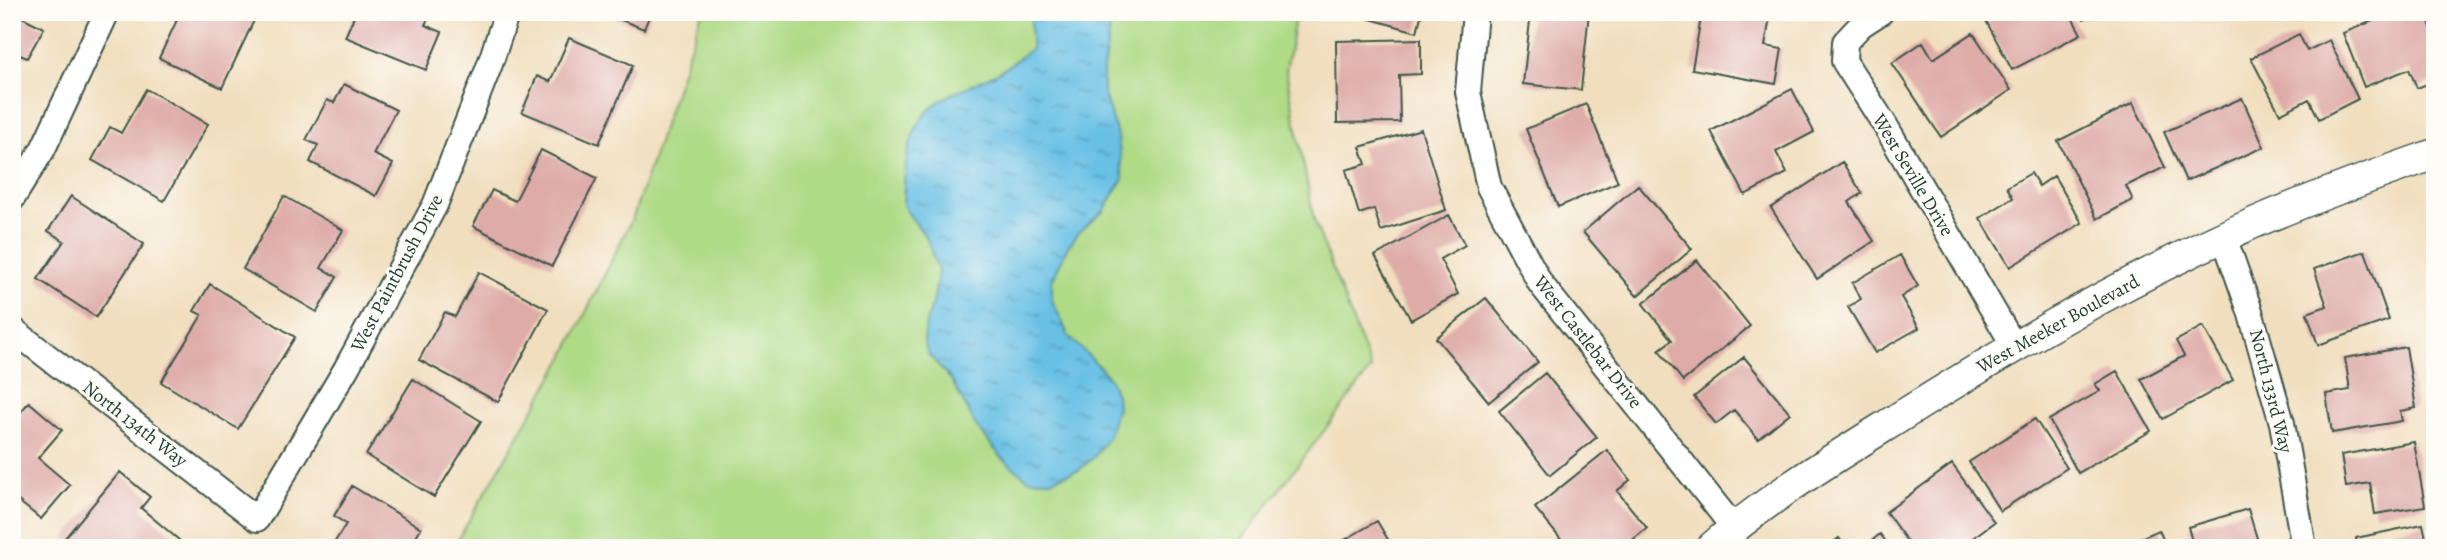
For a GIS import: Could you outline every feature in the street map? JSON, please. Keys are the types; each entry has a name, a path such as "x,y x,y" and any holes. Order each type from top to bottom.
{"street":[{"path":"12,199 43,149 107,12"},
{"name":"West Paintbrush Drive","path":"257,519 346,369 435,205 491,64 507,12"},
{"name":"West Castlebar Drive","path":"1475,12 1468,92 1489,187 1540,284 1734,527"},
{"name":"West Seville Drive","path":"1881,12 1861,24 1845,42 1844,61 1885,125 2014,346"},
{"name":"West Meeker Boulevard","path":"1711,548 1734,527 1875,433 2014,346 2224,237 2435,154"},
{"name":"North 133rd Way","path":"2224,237 2250,310 2282,423 2304,548"},
{"name":"North 134th Way","path":"12,328 257,519"}],"green space":[{"path":"702,12 1296,12 1286,71 1314,220 1371,369 1235,548 457,548 457,541 563,359 633,217"}],"water":[{"path":"1034,12 1113,12 1103,69 1103,91 1118,138 1123,179 1104,211 1080,231 1067,248 1052,281 1052,300 1069,337 1110,379 1117,407 1109,436 1094,457 1079,470 1050,480 1028,479 1002,458 976,426 952,381 929,355 924,342 926,323 934,300 938,271 927,239 903,206 907,158 918,124 938,103 1000,72 1031,49 1031,20"}],"building":[{"path":"12,12 44,28 27,58 20,55 12,69"},
{"path":"162,12 258,12 222,88 159,58 177,20"},
{"path":"356,12 431,12 425,25 442,32 426,70 345,37"},
{"path":"601,12 651,12 644,29"},
{"path":"1345,12 1422,12 1417,32"},
{"path":"1531,12 1589,12 1581,90 1523,84"},
{"path":"1702,12 1771,12 1765,46 1782,49 1776,84 1692,69"},
{"path":"1993,12 2069,12 2081,34 2012,70 1984,17"},
{"path":"2081,12 2099,12 2084,19"},
{"path":"2395,12 2406,12 2407,16 2425,12 2435,37 2435,81 2417,88 2409,69 2364,87 2343,33"},
{"path":"1973,33 2011,90 1941,137 1892,63 1923,42 1933,59"},
{"path":"2299,34 2307,51 2329,40 2358,99 2319,119 2309,99 2280,114 2251,58"},
{"path":"569,38 633,65 599,144 522,112 537,76 550,82"},
{"path":"1421,39 1421,74 1399,75 1400,122 1337,123 1336,41"},
{"path":"344,84 396,110 373,154 393,164 376,196 310,162 318,145 306,140 327,100 334,103"},
{"path":"146,89 208,124 164,201 92,160 110,127 121,133"},
{"path":"1792,89 1814,132 1776,152 1787,173 1745,195 1711,131"},
{"path":"2242,98 2264,147 2186,181 2164,132"},
{"path":"2133,103 2165,167 2126,186 2133,200 2097,219 2058,141"},
{"path":"1586,104 1618,182 1558,207 1526,129"},
{"path":"1421,129 1446,210 1381,231 1374,209 1359,214 1346,170 1366,164 1360,147"},
{"path":"541,150 597,178 552,266 473,226 492,190 515,201"},
{"path":"1842,162 1862,193 1849,202 1874,241 1817,279 1771,208"},
{"path":"2031,173 2039,186 2054,176 2082,223 2010,267 1980,218 2013,198 2007,187"},
{"path":"1638,185 1692,249 1637,296 1583,232"},
{"path":"71,196 144,244 96,317 38,279 64,241 48,231"},
{"path":"284,196 343,230 321,268 337,277 317,312 243,269"},
{"path":"1449,215 1465,245 1440,259 1458,294 1411,320 1375,256"},
{"path":"2365,251 2389,320 2318,345 2307,313 2327,306 2314,269"},
{"path":"1900,255 1918,286 1901,297 1919,328 1875,353 1848,307 1861,299 1852,283"},
{"path":"1697,260 1750,326 1683,381 1659,350 1672,340 1643,304"},
{"path":"479,272 548,309 498,402 419,360 445,312 455,317"},
{"path":"210,284 295,337 238,429 161,382 202,315 194,311"},
{"path":"1486,298 1538,362 1489,402 1436,338"},
{"path":"2203,326 2233,380 2163,419 2141,379 2184,356 2176,341"},
{"path":"2406,347 2416,408 2400,411 2402,421 2332,433 2326,394 2350,390 2345,358"},
{"path":"1744,357 1790,413 1758,439 1734,410 1716,424 1694,397"},
{"path":"2117,371 2151,431 2078,473 2049,420 2100,391 2095,384"},
{"path":"1545,373 1597,437 1550,475 1499,411"},
{"path":"413,379 481,421 434,497 366,455"},
{"path":"29,402 62,430 38,458 70,485 41,519 12,496 12,422"},
{"path":"2035,419 2067,468 2000,511 1969,462"},
{"path":"2414,442 2425,506 2375,514 2370,483 2346,487 2341,455"},
{"path":"1607,450 1630,480 1617,491 1647,528 1623,548 1568,548 1535,508"},
{"path":"1952,464 1994,522 1959,548 1912,548 1886,512"},
{"path":"120,472 150,497 141,508 179,540 172,548 76,548 65,538"},
{"path":"352,486 421,528 409,548 331,548 346,524 334,516"},
{"path":"2248,509 2260,548 2194,548 2188,527"},
{"path":"1377,521 1393,548 1331,548"},
{"path":"2423,524 2428,548 2358,548 2356,538"},
{"path":"2159,530 2167,548 2118,548"},
{"path":"1880,534 1891,548 1863,548"},
{"path":"1839,538 1847,548 1826,548"}]}
